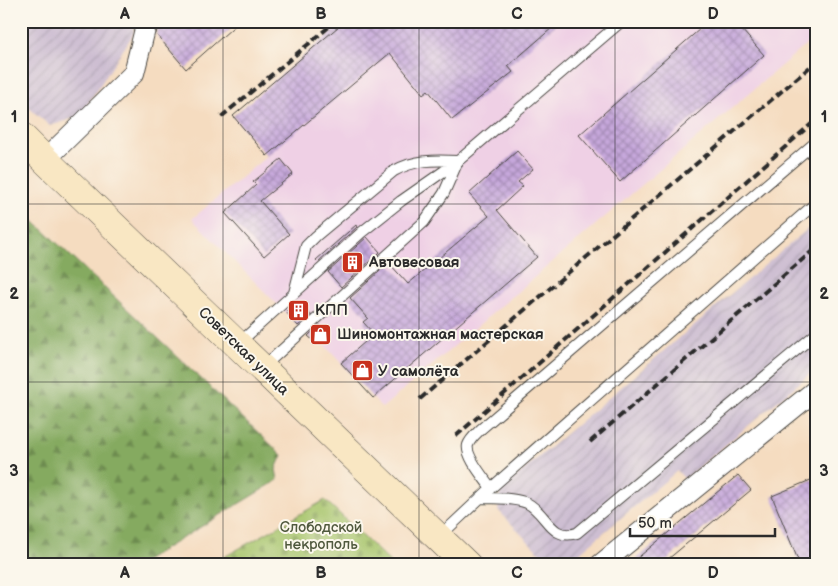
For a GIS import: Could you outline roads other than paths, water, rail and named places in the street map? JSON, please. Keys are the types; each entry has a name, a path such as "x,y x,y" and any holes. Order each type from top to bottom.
{"main road":[{"name":"Советская улица","path":"21,136 466,565"}],"street":[{"path":"45,160 134,73 147,21"},
{"path":"600,565 817,389"}],"lane":[{"path":"238,345 379,218 458,161 622,21"},
{"path":"491,488 469,454 467,447 472,438 817,140"},
{"path":"294,293 306,246 394,171 406,164 418,161 458,161"},
{"path":"262,368 424,222 444,193 458,161"},
{"path":"439,537 491,488 817,202"},
{"path":"480,498 521,501 530,505 560,534 569,535 577,533 817,333"}],"railway":[{"path":"221,117 336,21"},
{"path":"420,399 817,61"},
{"path":"456,436 817,119"},
{"path":"590,442 817,247"}],"place":[{"name":"Автовесовая","path":"353,262"},
{"name":"КПП","path":"299,310"},
{"name":"Шиномонтажная мастерская","path":"321,334"},
{"name":"У самолёта","path":"362,371"}],"park label":[{"name":"Слободской некрополь","path":"321,536"}]}
